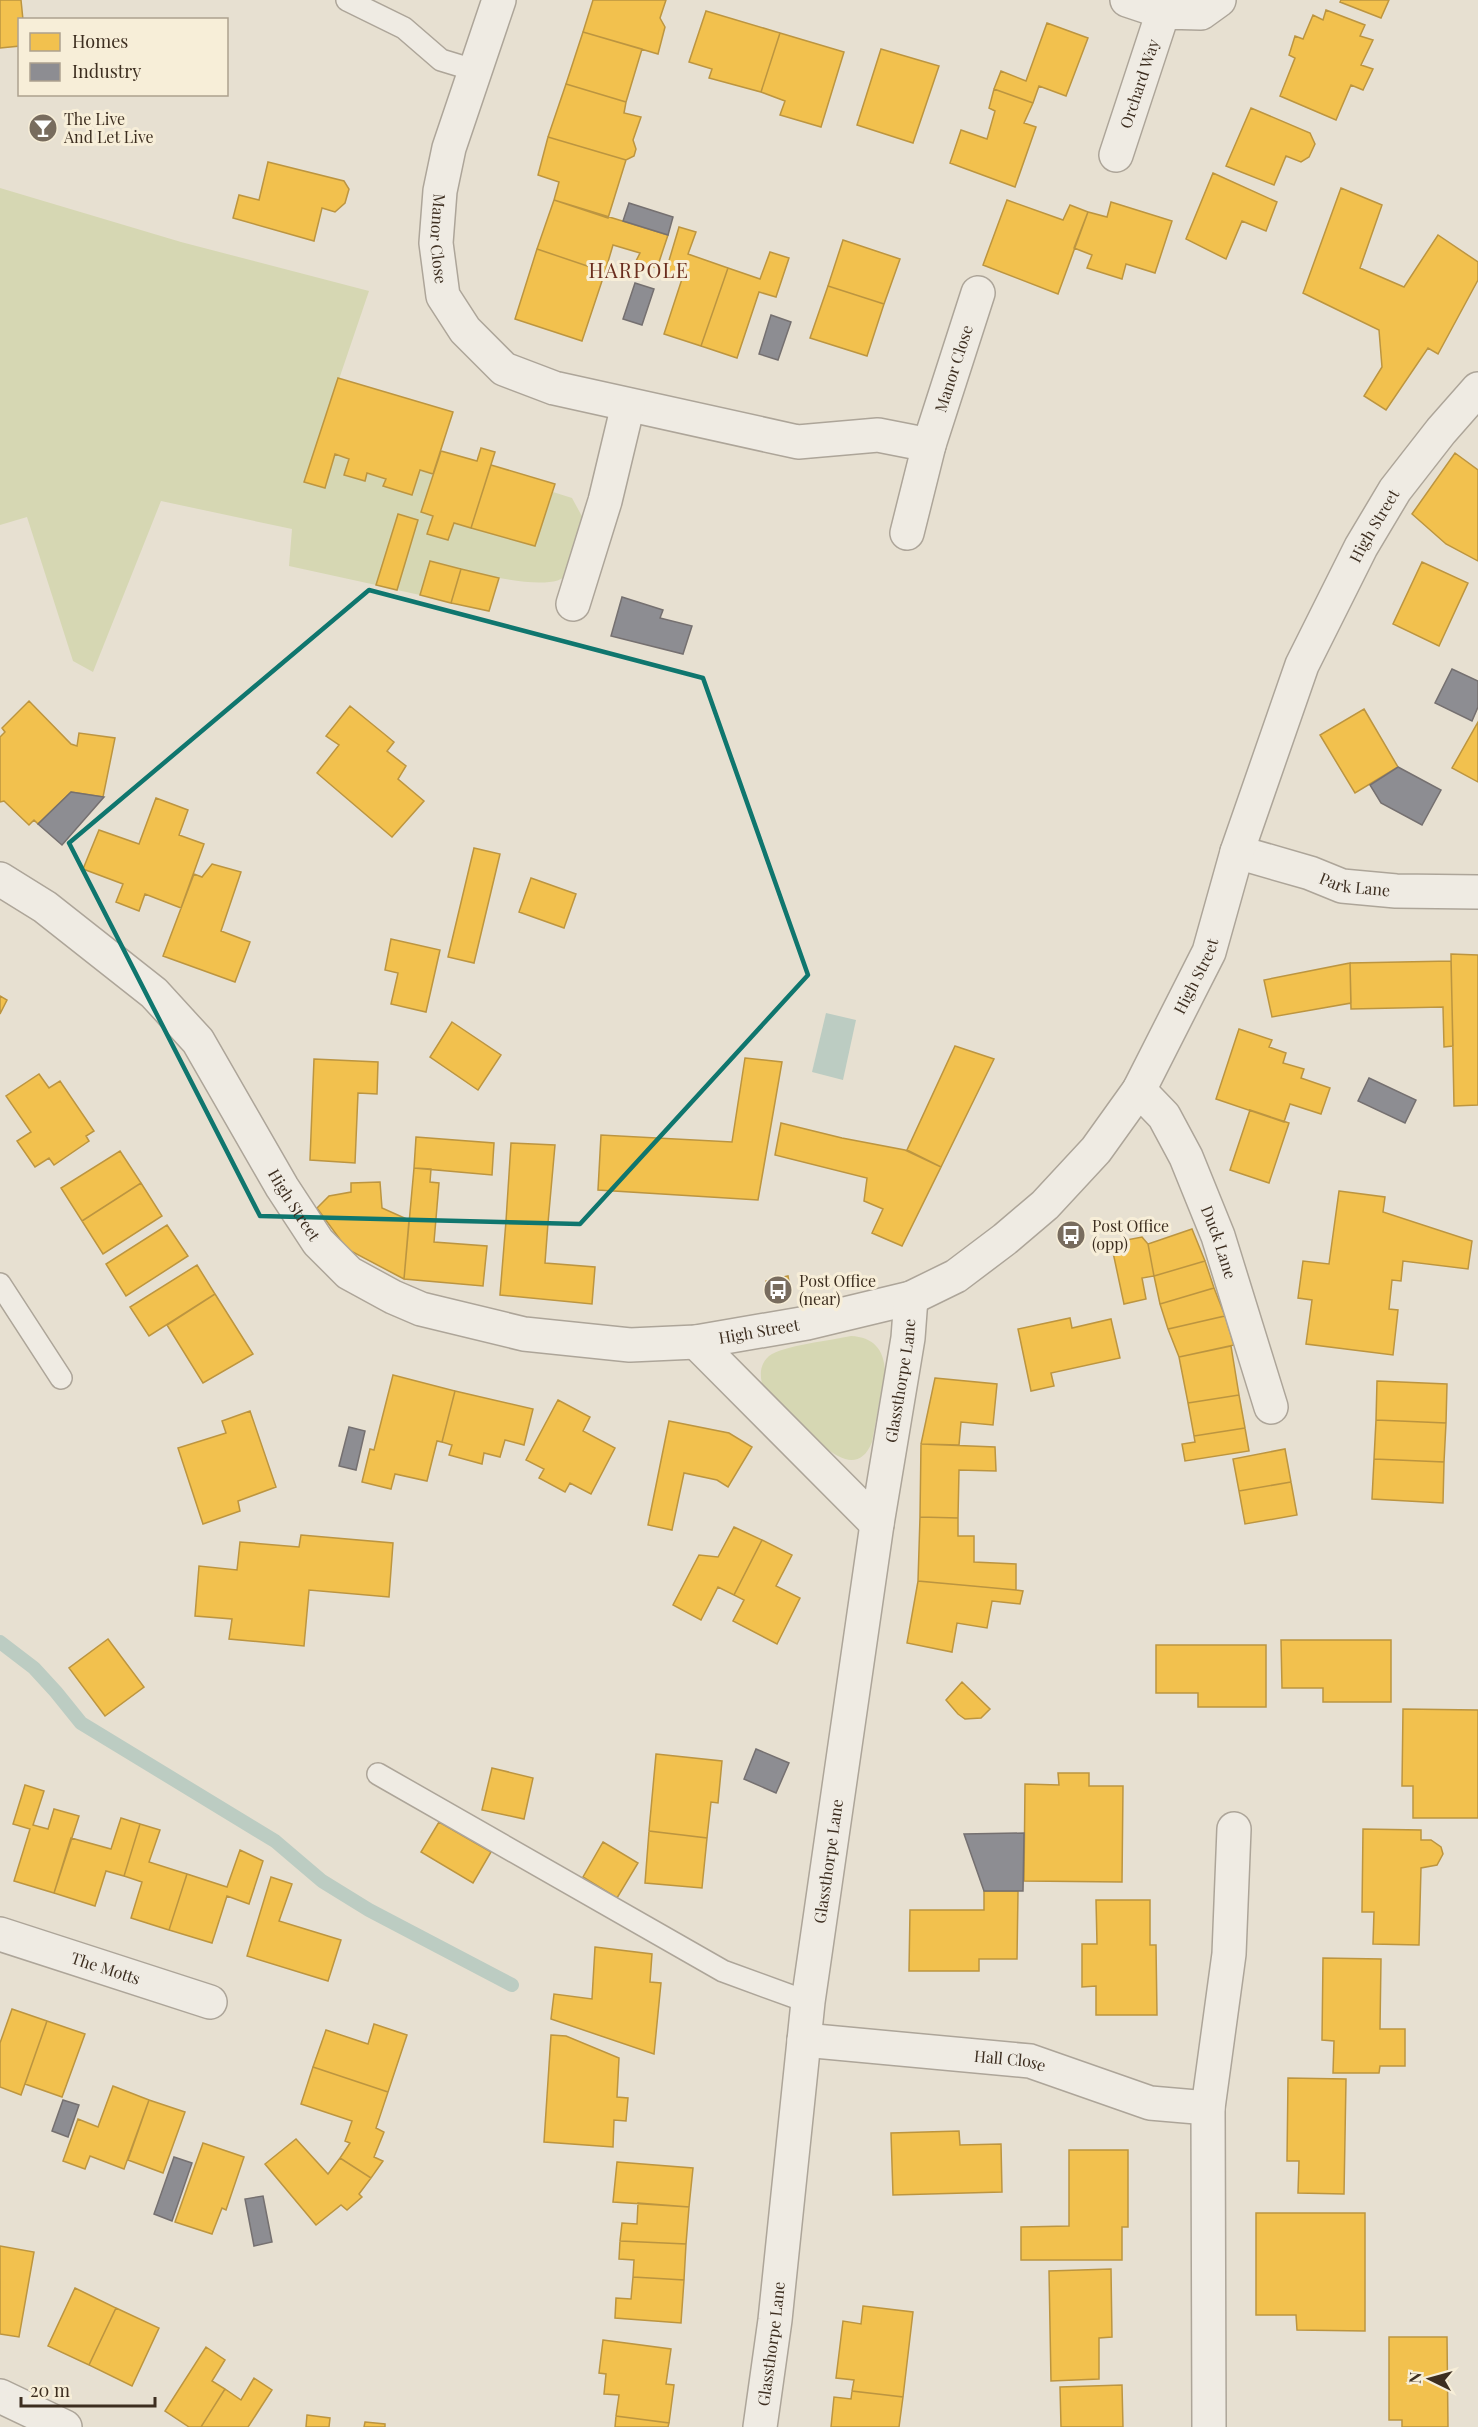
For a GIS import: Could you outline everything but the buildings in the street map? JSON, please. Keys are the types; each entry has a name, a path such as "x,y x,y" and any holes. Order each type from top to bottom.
{"street":[{"name":"Manor Close","path":"500,0 449,148 440,191 436,243 443,296 465,330 504,369 554,388 798,442 878,435 929,445"},
{"path":"1127,0 1162,12 1201,13 1219,0"},
{"name":"Orchard Way","path":"1116,155 1162,12"},
{"name":"Manor Close","path":"907,534 929,445 978,293"},
{"name":"High Street","path":"0,879 45,907 154,993 198,1041 318,1242 349,1273 375,1288 421,1309 524,1334 630,1345 696,1342 807,1323 910,1298 956,1276 1045,1205 1096,1150 1140,1090 1209,952 1238,852 1302,665 1361,547 1395,490 1441,431 1478,389"},
{"path":"573,604 605,501 628,405"},
{"name":"Park Lane","path":"1238,852 1310,873 1342,886 1396,891 1478,892"},
{"name":"Duck Lane","path":"1140,1090 1164,1116 1186,1157 1218,1236 1270,1407"},
{"name":"Glassthorpe Lane","path":"760,2427 775,2320 808,2002 877,1524 908,1338 910,1298"},
{"name":"High Street","path":"696,1342 877,1524"},
{"path":"1209,2427 1208,2108 1229,1954 1234,1829"},
{"name":"The Motts","path":"0,1934 210,2002"},
{"name":"Hall Close","path":"804,2040 1030,2061 1150,2103 1208,2108"},
{"path":"0,2396 65,2427"}],"lane":[{"path":"346,0 404,28 441,60 477,71"},
{"path":"0,1284 61,1377"},
{"path":"378,1774 723,1971 808,2002"}],"highlighted area":[{"path":"369,590 703,678 808,975 580,1224 260,1216 69,843"}],"green space":[{"path":"0,188 181,242 369,291 304,482 325,487 335,454 349,459 345,475 364,481 367,473 386,479 384,485 412,495 420,470 433,474 421,512 433,516 427,534 448,540 454,523 535,546 553,492 572,498 584,520 568,573 559,580 544,583 525,582 503,579 430,561 420,595 397,590 418,520 398,515 376,585 289,566 292,529 161,501 93,672 73,661 27,517 0,525"},
{"path":"851,1336 865,1339 876,1346 882,1356 885,1371 872,1442 865,1454 857,1459 838,1456 818,1442 764,1391 761,1372 765,1360 775,1352"}],"shaded area":[{"path":"826,1013 856,1020 843,1080 812,1072"}],"waterway":[{"path":"0,1642 34,1668 81,1723 275,1841 322,1881 369,1910 512,1985"}],"place":[{"name":"The Live And Let Live","path":"43,128"},
{"name":"Post Office (opp)","path":"1071,1235"},
{"name":"Post Office (near)","path":"778,1290"}],"district":[{"name":"HARPOLE","path":"639,271"}]}
